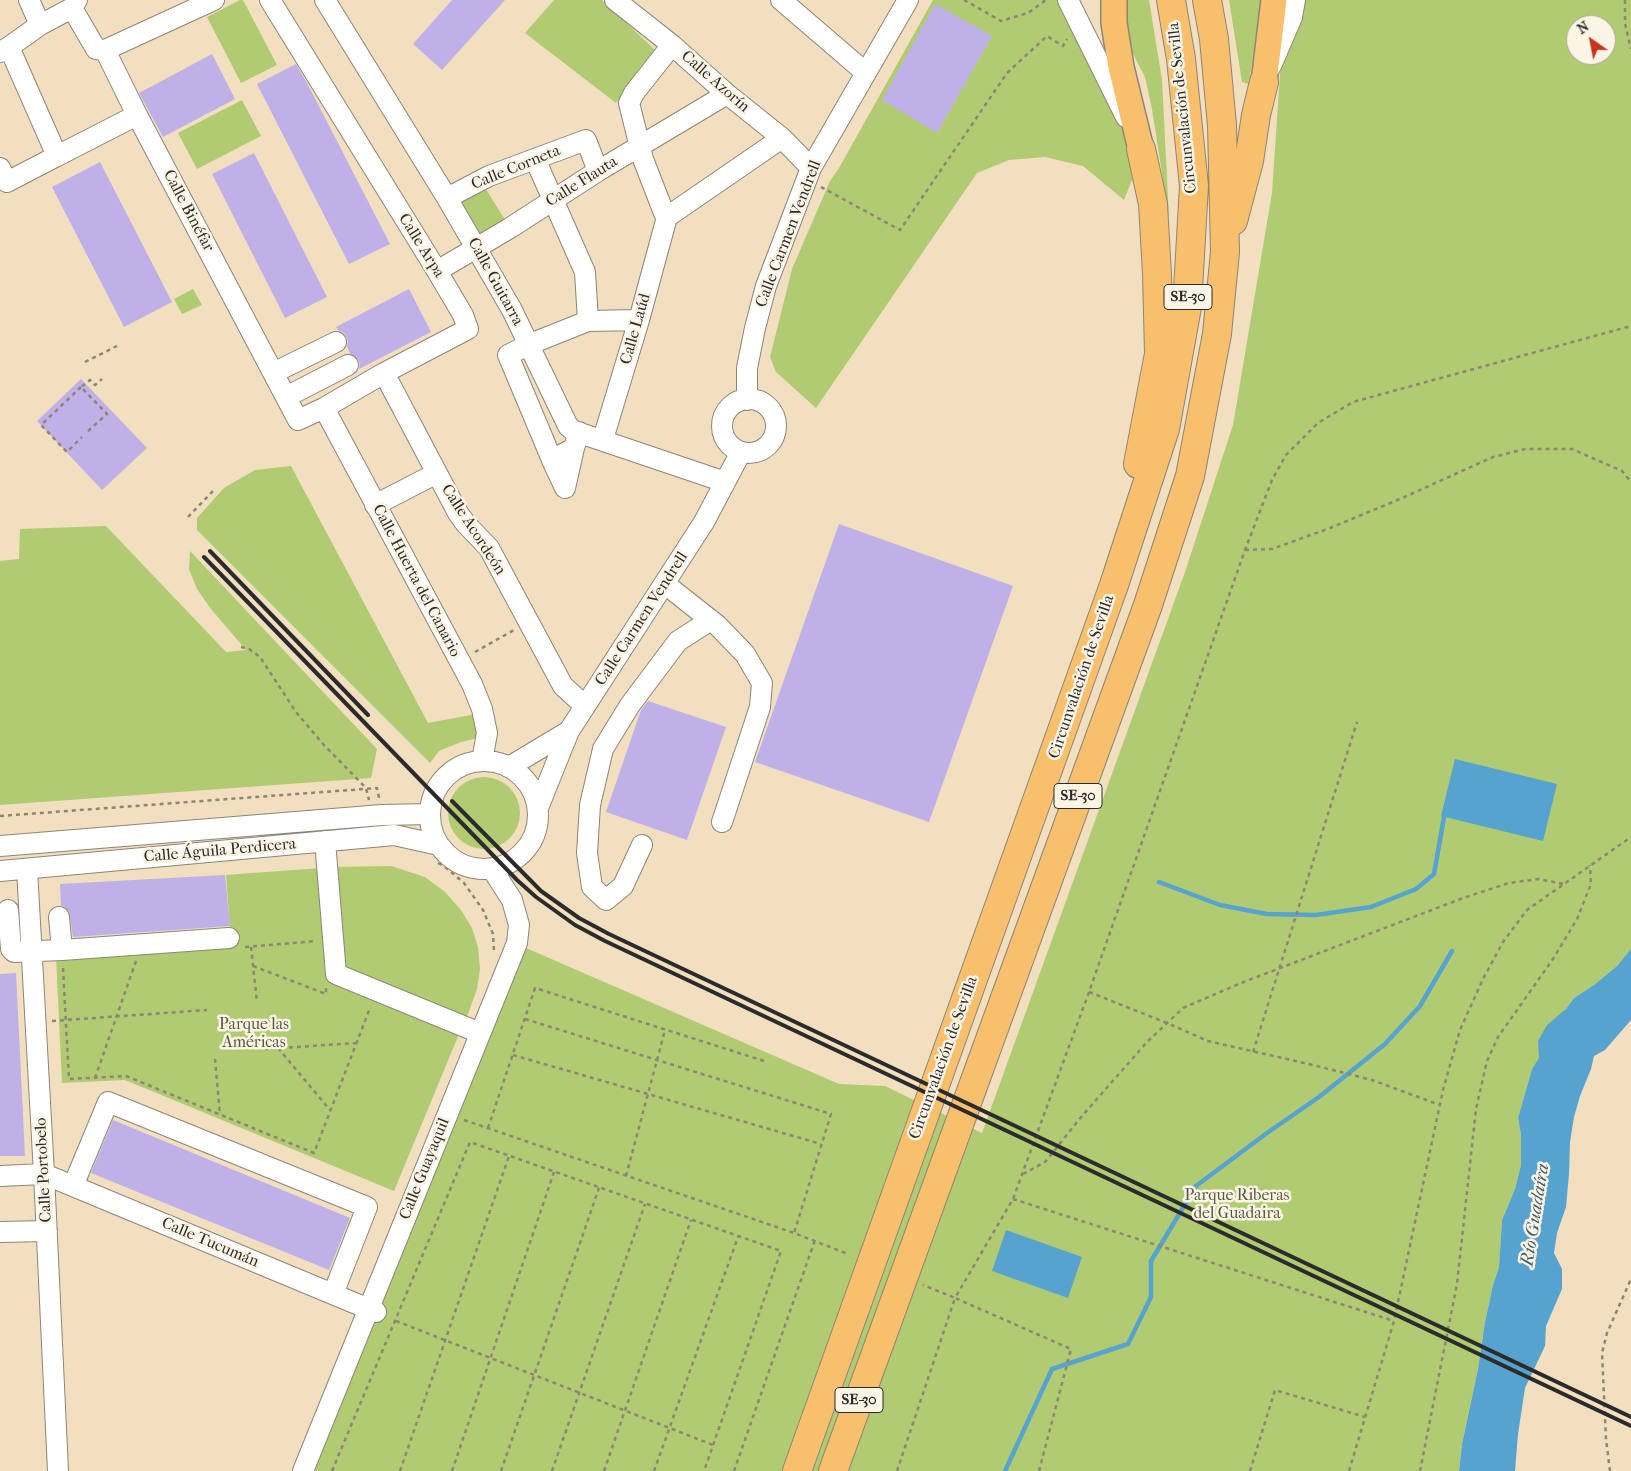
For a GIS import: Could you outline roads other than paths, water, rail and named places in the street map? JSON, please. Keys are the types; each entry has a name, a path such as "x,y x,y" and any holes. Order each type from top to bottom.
{"highway":[{"name":"Circunvalación de Sevilla","path":"797,1471 1114,585 1165,429 1188,307 1194,186 1182,59 1171,0"},
{"name":"Circunvalación de Sevilla","path":"833,1471 1144,614 1190,476 1217,334 1225,252 1222,124 1214,39 1207,0"},
{"path":"1225,252 1249,161 1256,115 1264,82"},
{"path":"1114,585 1159,354 1153,204 1141,149"}],"main road":[{"path":"1114,0 1114,23 1121,68 1141,149"},
{"path":"1264,82 1274,0"}],"street":[{"path":"29,0 40,25"},
{"path":"105,50 214,0"},
{"name":"Calle Arpa","path":"270,0 438,271 463,315 468,329 460,335 384,373 324,408 298,420"},
{"name":"Calle Guitarra","path":"325,0 476,248 530,344 568,426 574,431 577,440 603,439 725,482"},
{"name":"Calle Azorín","path":"615,0 782,138 811,168"},
{"path":"781,0 866,73"},
{"name":"Calle Carmen Vendrell","path":"747,400 747,368 766,286 811,168 908,0"},
{"path":"1068,0 1141,149"},
{"path":"1264,82 1292,17 1295,0"},
{"path":"57,156 5,49 75,4"},
{"name":"Calle Binéfar","path":"75,4 96,49 105,50 137,115 298,420"},
{"path":"672,46 634,93 629,103 639,147 664,213 668,218 782,138"},
{"name":"Calle Flauta","path":"438,271 510,228 598,171 727,94"},
{"path":"4,175 57,156 137,115"},
{"name":"Calle Corneta","path":"447,198 489,176 586,140 598,171"},
{"path":"535,159 585,272 588,321"},
{"name":"Calle Laúd","path":"603,439 668,218"},
{"path":"577,440 566,488 552,460 508,355 530,344 588,321 639,320"},
{"path":"273,373 336,342"},
{"path":"286,397 348,365"},
{"name":"Calle Acordeón","path":"384,373 458,513 489,548 563,686 585,706"},
{"path":"747,400 760,402 767,407 775,422 772,440 766,447 758,451 740,452 726,441 722,424 724,416 735,403 747,400"},
{"name":"Calle Huerta del Canario","path":"324,408 472,684 482,709 487,733 482,761"},
{"path":"552,460 577,440"},
{"name":"Calle Carmen Vendrell","path":"538,808 569,732 704,522 740,452"},
{"path":"375,505 437,473"},
{"path":"665,584 711,620 745,654 762,684 760,707 722,822"},
{"path":"642,845 623,886 606,900 592,887 587,853 590,805 603,749 630,705 678,641 711,620"},
{"name":"Calle Carmen Vendrell","path":"509,767 569,732"},
{"path":"482,761 496,762 509,767 523,777 533,791 538,808 538,825 532,841 522,854 508,864 492,869 476,869 462,865 449,857 437,854 430,814 432,798 440,784 452,772 466,764 482,761"},
{"name":"Calle Águila Perdicera","path":"0,846 382,815 430,814"},
{"name":"Calle Águila Perdicera","path":"0,870 394,835 437,854"},
{"path":"325,841 336,974 480,1033"},
{"name":"Calle Portobelo","path":"27,869 58,1471"},
{"name":"Calle Guayaquil","path":"303,1471 372,1310 517,943 519,925 512,900 492,869"},
{"path":"8,910 11,949 14,952 62,956 229,938"},
{"path":"59,917 62,956"},
{"path":"69,1184 108,1102 368,1207 336,1295"},
{"path":"69,1184 91,1121"},
{"path":"0,1176 44,1174"},
{"name":"Calle Tucumán","path":"44,1174 372,1310"},
{"path":"0,1232 47,1231"},
{"path":"336,1295 366,1234"}],"water":[{"path":"1455,759 1557,784 1543,841 1441,816"},
{"name":"Río Guadaíra","path":"1631,949 1631,1020 1605,1050 1594,1056 1574,1117 1570,1142 1566,1207 1557,1233 1554,1253 1562,1269 1562,1289 1546,1326 1545,1346 1525,1388 1515,1471 1459,1471 1462,1444 1478,1369 1485,1322 1499,1267 1502,1220 1515,1189 1521,1165 1521,1135 1518,1118 1532,1069 1539,1058 1538,1041 1547,1025 1566,1009 1574,998 1594,985 1617,966"},
{"path":"1006,1230 1082,1257 1068,1298 992,1271"}],"waterway":[{"path":"1159,882 1220,905 1267,914 1316,915 1371,907 1416,889 1434,874 1444,817"},
{"path":"1005,1471 1052,1369 1128,1344 1151,1297 1151,1261 1196,1186 1319,1097 1385,1044 1420,1006 1452,951"}],"railway":[{"path":"210,551 368,715"},
{"path":"204,557 517,880 536,897 575,925 605,941 1631,1426"},
{"path":"452,801 541,891 579,918 609,934 1631,1417"}],"park label":[{"name":"Parque las Américas","path":"254,1034"},
{"name":"Parque Riberas del Guadaira","path":"1237,1205"}]}
